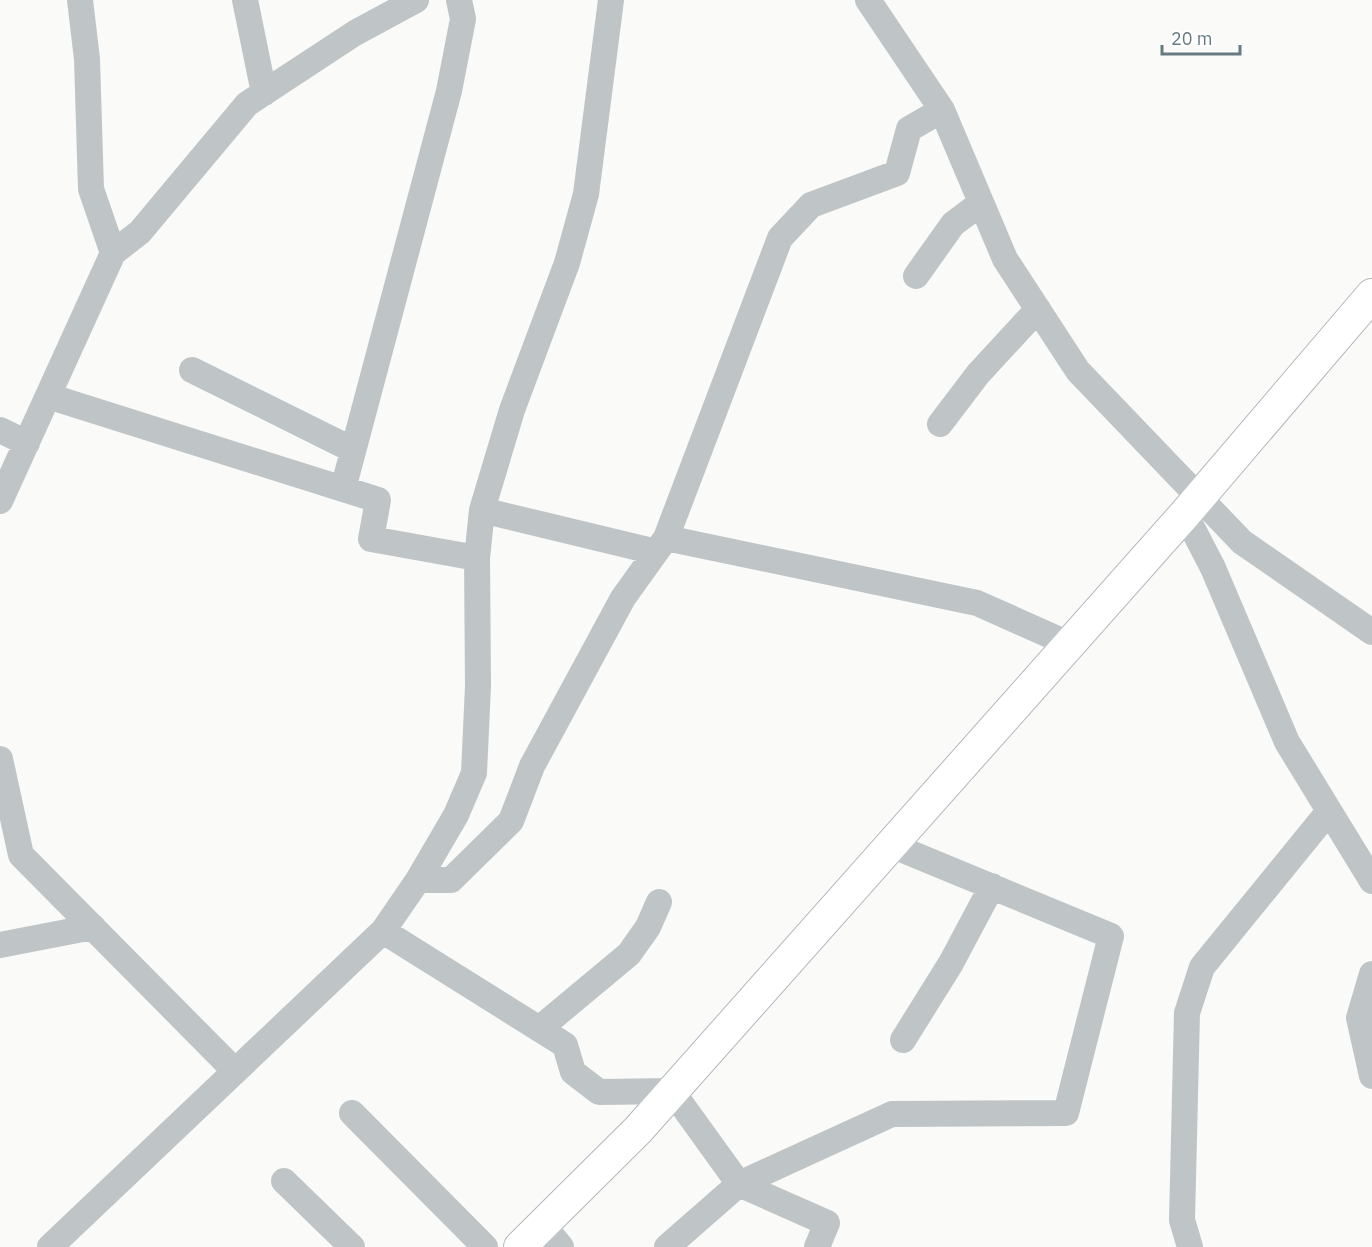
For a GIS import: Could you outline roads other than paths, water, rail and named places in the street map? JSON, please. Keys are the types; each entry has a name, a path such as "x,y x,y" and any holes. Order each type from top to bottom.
{"main road":[{"path":"520,1247 552,1236 638,1130 1192,505 1372,295"}],"street":[{"path":"80,0 87,59 91,189 113,253"},
{"path":"245,0 264,93"},
{"path":"0,501 113,253 140,232 247,104 355,33 416,0"},
{"path":"343,489 448,91 463,19 459,0"},
{"path":"50,1247 383,931 418,880 456,815 474,773 478,686 477,558 482,510 512,410 567,263 586,194 611,0"},
{"path":"868,0 942,110 1005,259 1078,371 1192,505 1372,632"},
{"path":"418,880 451,880 511,820 532,766 617,608 661,545 780,238 810,205 897,173 909,129 942,110"},
{"path":"916,276 953,224 981,203"},
{"path":"940,424 978,374 1038,309"},
{"path":"192,370 354,450"},
{"path":"48,396 378,500 371,538 477,558"},
{"path":"0,430 27,443"},
{"path":"1192,505 1213,567 1287,742 1372,881"},
{"path":"482,510 977,603 1069,644"},
{"path":"0,759 10,855 93,927 235,1071"},
{"path":"1190,1247 1182,1220 1186,1013 1202,967 1329,811"},
{"path":"667,1247 739,1184 892,1114 1066,1113 1111,936 891,845"},
{"path":"903,1040 951,963 992,886"},
{"path":"539,1029 629,954 648,927 659,902"},
{"path":"0,945 93,927"},
{"path":"383,931 565,1045 573,1072 599,1092 672,1091 739,1184 827,1222 817,1247"},
{"path":"1372,974 1359,1018 1372,1076"},
{"path":"352,1113 485,1247"},
{"path":"284,1181 352,1247"}]}
